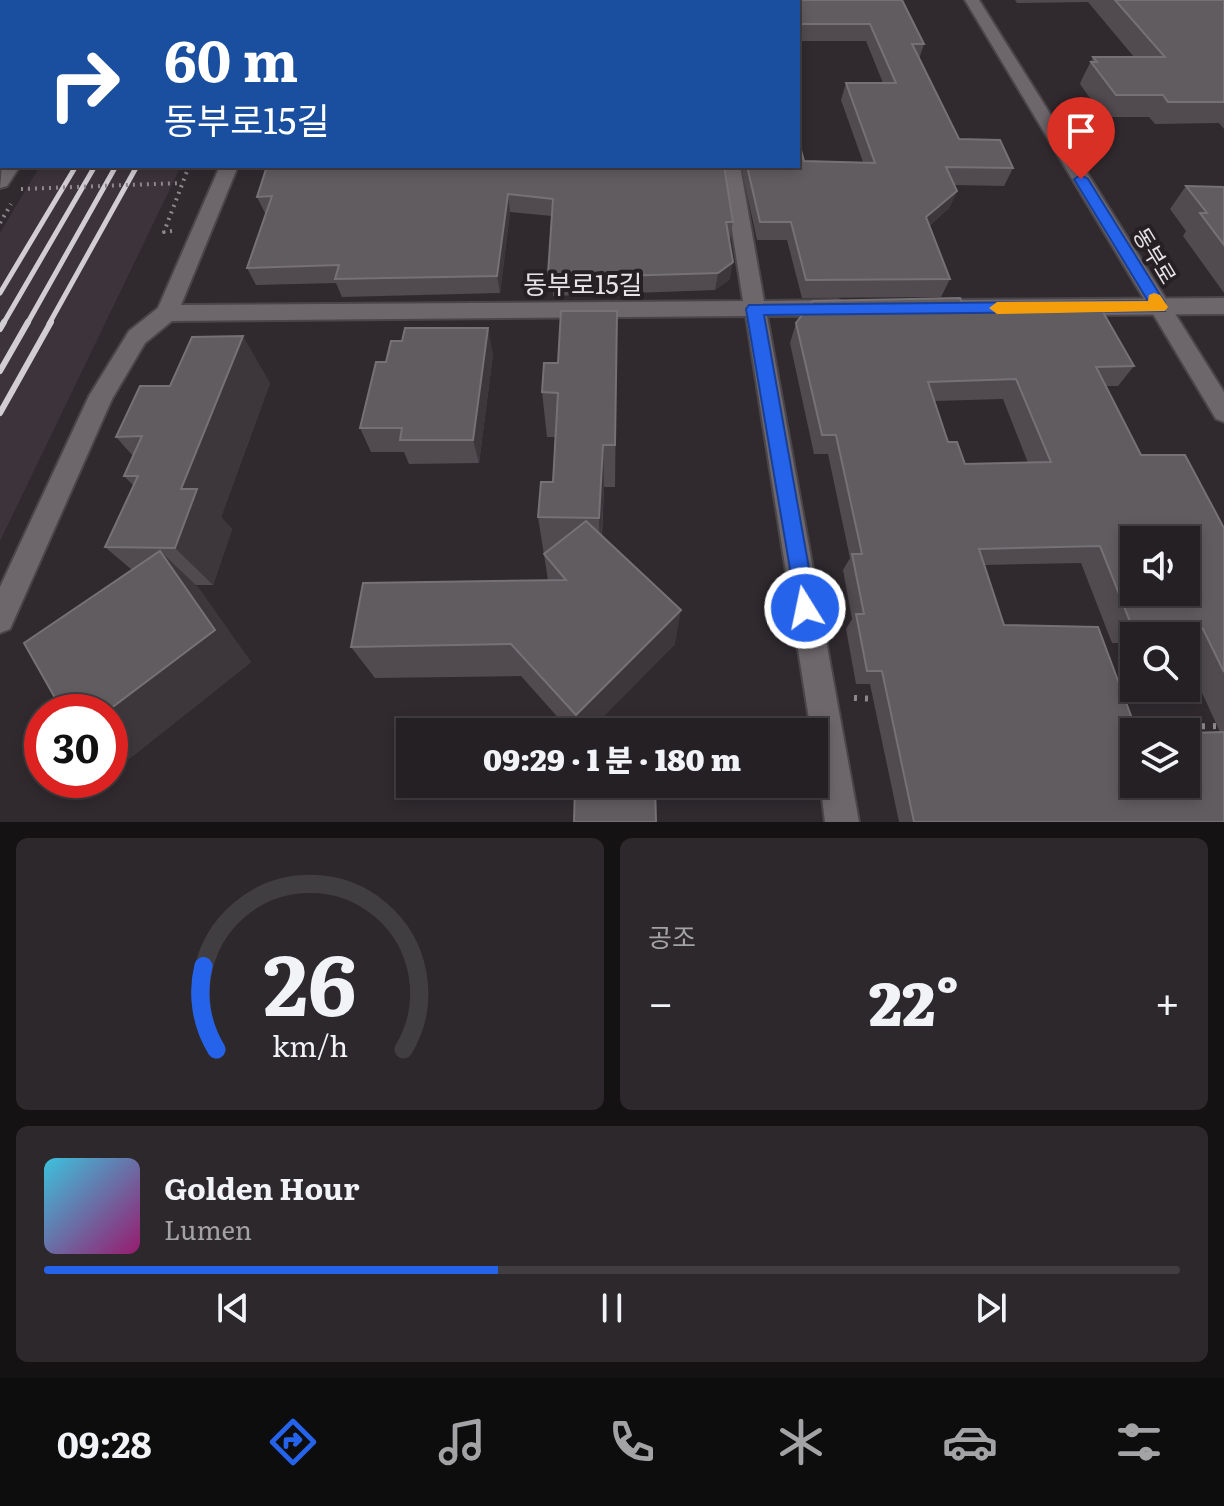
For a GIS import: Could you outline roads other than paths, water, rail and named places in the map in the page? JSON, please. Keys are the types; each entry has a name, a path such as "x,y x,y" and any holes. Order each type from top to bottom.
{"street":[{"name":"동부로","path":"972,0 1224,412"},
{"path":"0,619 101,396 137,337 167,313 228,168"},
{"path":"731,168 842,822"},
{"path":"910,308 1224,306"},
{"name":"동부로15길","path":"167,313 863,308"}],"railway":[{"path":"0,293 75,168"},
{"path":"3,324 94,168"},
{"path":"27,324 115,168"},
{"path":"49,324 136,168"},
{"path":"0,329 4,322"},
{"path":"0,371 28,322"},
{"path":"0,413 51,322"}]}
